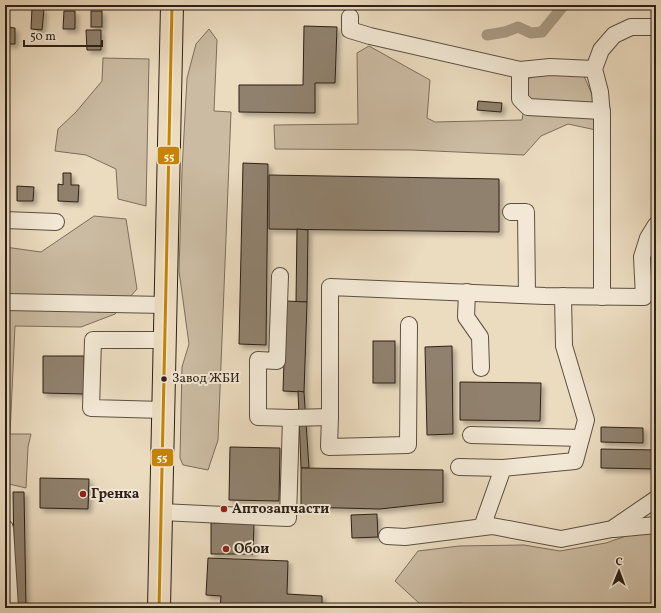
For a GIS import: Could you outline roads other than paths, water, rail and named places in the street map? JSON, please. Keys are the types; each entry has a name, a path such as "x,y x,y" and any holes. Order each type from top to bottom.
{"highway":[{"path":"159,608 172,5"}],"street":[{"path":"350,18 350,30 370,36 520,70 550,67 594,69"},
{"path":"602,297 602,111 600,92 594,69 601,50 614,35 631,27 656,27"},
{"path":"520,70 520,99 528,107 602,111"},
{"path":"511,212 526,212 526,295"},
{"path":"5,220 56,222"},
{"path":"409,325 408,445 329,447 330,287 650,299 642,257 648,238 656,225"},
{"path":"280,276 277,361 258,360 258,418 330,417"},
{"path":"467,292 466,317 480,337 480,368"},
{"path":"459,467 503,468 576,460 586,420 564,346 563,296"},
{"path":"5,302 165,305"},
{"path":"163,410 91,408 93,340 164,340"},
{"path":"161,512 288,518 291,418"},
{"path":"471,435 581,438"},
{"path":"482,527 503,468"},
{"path":"612,529 656,499"},
{"path":"387,536 405,538 492,526 561,539 612,529 656,525"},
{"path":"5,528 10,608"}],"waterway":[{"path":"487,35 505,32 518,27 531,33 542,32 564,5"}],"place":[{"name":"Завод ЖБИ","path":"164,379"},
{"name":"Гренка","path":"83,494"},
{"name":"Аптозапчасти","path":"224,509"},
{"name":"Обои","path":"226,549"}]}
